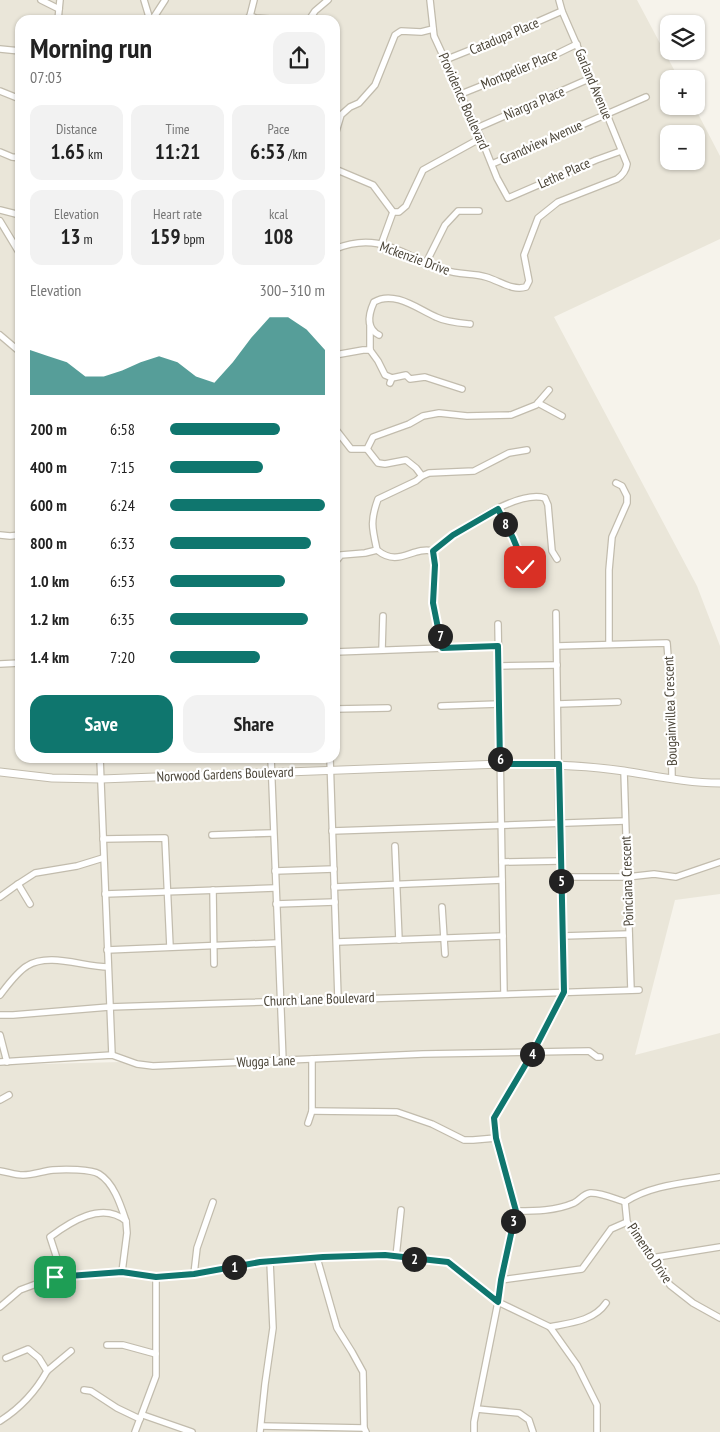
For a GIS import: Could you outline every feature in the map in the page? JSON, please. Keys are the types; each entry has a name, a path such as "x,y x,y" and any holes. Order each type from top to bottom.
{"street":[{"path":"41,0 59,9"},
{"path":"58,15 60,0"},
{"path":"144,0 148,15"},
{"path":"154,15 165,0"},
{"path":"249,15 254,0"},
{"path":"312,15 328,0"},
{"name":"Providence Boulevard","path":"430,0 434,36 477,128 497,178 508,198"},
{"name":"Garland Avenue","path":"559,0 627,164 626,169"},
{"name":"Catadupa Place","path":"445,60 562,11"},
{"path":"340,118 341,114 358,103 374,85 395,35 401,31 421,32 433,28"},
{"name":"Montpelier Place","path":"461,94 536,64 577,44"},
{"path":"0,49 15,50"},
{"name":"Niargra Place","path":"477,128 591,78"},
{"path":"0,91 15,97"},
{"name":"Grandview Avenue","path":"492,164 646,97"},
{"path":"393,212 399,212 406,206 423,170 481,138"},
{"name":"Lethe Place","path":"508,198 621,151"},
{"path":"0,152 15,157"},
{"name":"Mckenzie Drive","path":"340,247 349,243 363,241 381,245 398,249 445,271 464,275 480,275 520,289 526,287 528,281 524,255 538,218 558,202 623,176 626,169"},
{"path":"340,171 373,184 393,212"},
{"path":"0,210 15,214"},
{"path":"426,263 445,225 458,211 479,211"},
{"path":"381,245 393,212"},
{"path":"0,221 15,246"},
{"path":"462,389 425,377 410,379 406,375 391,380 385,375 370,350 369,320 374,302 385,298 412,304 443,320 470,324"},
{"path":"370,327 374,333 379,335"},
{"path":"0,335 15,348"},
{"path":"340,354 370,350"},
{"path":"367,449 373,437 409,424 422,416 439,413 467,416 510,415 532,407 549,390"},
{"path":"538,403 562,416"},
{"path":"547,409 562,409"},
{"path":"340,436 351,449 367,449"},
{"path":"367,449 378,463 385,464 406,460 422,476"},
{"path":"527,450 509,453 474,471 429,473 422,476 416,482 378,499 372,516 377,550 384,556 396,558 433,551 453,535 511,502 539,496 545,498 550,513 552,551 556,560"},
{"path":"557,646 609,644 609,570 612,537 627,503 627,496 622,486 616,483"},
{"path":"498,509 525,567"},
{"path":"0,535 15,536"},
{"path":"340,556 365,554 377,550"},
{"path":"433,551 435,565 433,603 442,648"},
{"path":"474,1432 501,1280 516,1211 496,1138 494,1118 533,1052 564,992 556,612"},
{"path":"382,650 383,616"},
{"path":"498,624 504,994"},
{"name":"Bougainvillea Crescent","path":"609,644 667,642 671,698 672,779"},
{"path":"340,652 498,646"},
{"path":"0,664 15,663"},
{"path":"499,666 557,665"},
{"path":"558,704 618,702"},
{"path":"441,706 500,704"},
{"path":"340,709 388,708"},
{"path":"100,763 112,1055"},
{"path":"271,763 279,1001 283,1061"},
{"path":"330,763 338,998"},
{"name":"Norwood Gardens Boulevard","path":"0,772 52,778 101,779 500,764 559,764 624,771 672,779 720,782"},
{"name":"Poinciana Crescent","path":"624,771 631,990"},
{"path":"332,831 626,821"},
{"path":"212,835 273,833"},
{"path":"103,840 165,838 170,947"},
{"path":"395,846 399,940"},
{"path":"0,897 35,873 77,866 103,858"},
{"path":"502,862 560,861"},
{"path":"561,878 654,874 676,877 720,862"},
{"path":"275,871 334,869"},
{"path":"334,887 502,880"},
{"path":"18,884 30,904"},
{"path":"105,894 275,888"},
{"path":"213,890 214,964"},
{"path":"276,904 335,902"},
{"path":"442,908 445,954"},
{"path":"563,936 629,934"},
{"path":"337,942 503,936"},
{"path":"107,950 277,943"},
{"path":"0,995 27,966 39,962 59,960 79,965 108,967"},
{"name":"Church Lane Boulevard","path":"0,1015 109,1007 338,998 639,990"},
{"path":"0,1035 7,1062"},
{"name":"Wugga Lane","path":"0,1062 112,1055 137,1064 153,1066 423,1054 589,1051 600,1057"},
{"path":"308,1123 312,1111 312,1059"},
{"path":"0,1100 9,1095"},
{"path":"312,1111 397,1112 432,1124 464,1140 496,1138"},
{"path":"0,1171 25,1175 54,1170 85,1170 98,1173 106,1179 121,1207 126,1221 122,1272"},
{"path":"516,1211 543,1211 563,1207 576,1202 585,1195 593,1193 625,1202 637,1194 654,1188 720,1177"},
{"path":"194,1274 197,1248 213,1202"},
{"name":"Pimento Drive","path":"625,1202 628,1222 670,1285 693,1303 720,1318"},
{"path":"396,1256 401,1210"},
{"path":"63,1277 50,1236 72,1221 92,1214 118,1214 126,1221"},
{"path":"501,1280 582,1269 611,1229 628,1222"},
{"path":"651,1258 720,1247"},
{"path":"0,1307 20,1290 55,1277 122,1272 156,1277 194,1274 270,1262 385,1255 448,1262 498,1302 550,1328 577,1365 597,1405 597,1432"},
{"path":"270,1262 273,1328 260,1429 365,1430 363,1372 337,1328 317,1258"},
{"path":"135,1432 156,1376 156,1277"},
{"path":"550,1328 585,1319 599,1312 606,1303"},
{"path":"107,1345 123,1345 156,1354"},
{"path":"6,1358 28,1349 38,1358 47,1372"},
{"path":"0,1421 10,1415 24,1402 42,1381 47,1372 71,1351"},
{"path":"84,1390 91,1391 117,1408 192,1432"},
{"path":"477,1409 519,1413 529,1420 533,1432"}],"shaded area":[{"path":"0,0 637,0 660,43 660,60 669,60 674,70 660,70 660,115 699,115 704,125 660,125 660,170 705,170 705,127 720,156 720,239 554,317 697,586 720,646 720,894 675,900 635,1055 720,1033 720,1432 0,1432 0,1065","holes":["113,1059 122,1062 0,1065"]}],"route":[{"path":"55,1277 122,1272 156,1277 194,1274 260,1262 385,1255 448,1262 498,1302 516,1211 496,1138 494,1118 533,1052 564,992 559,764 500,764 498,646 442,648 433,603 435,565 433,551 453,535 498,509 525,567"}]}
